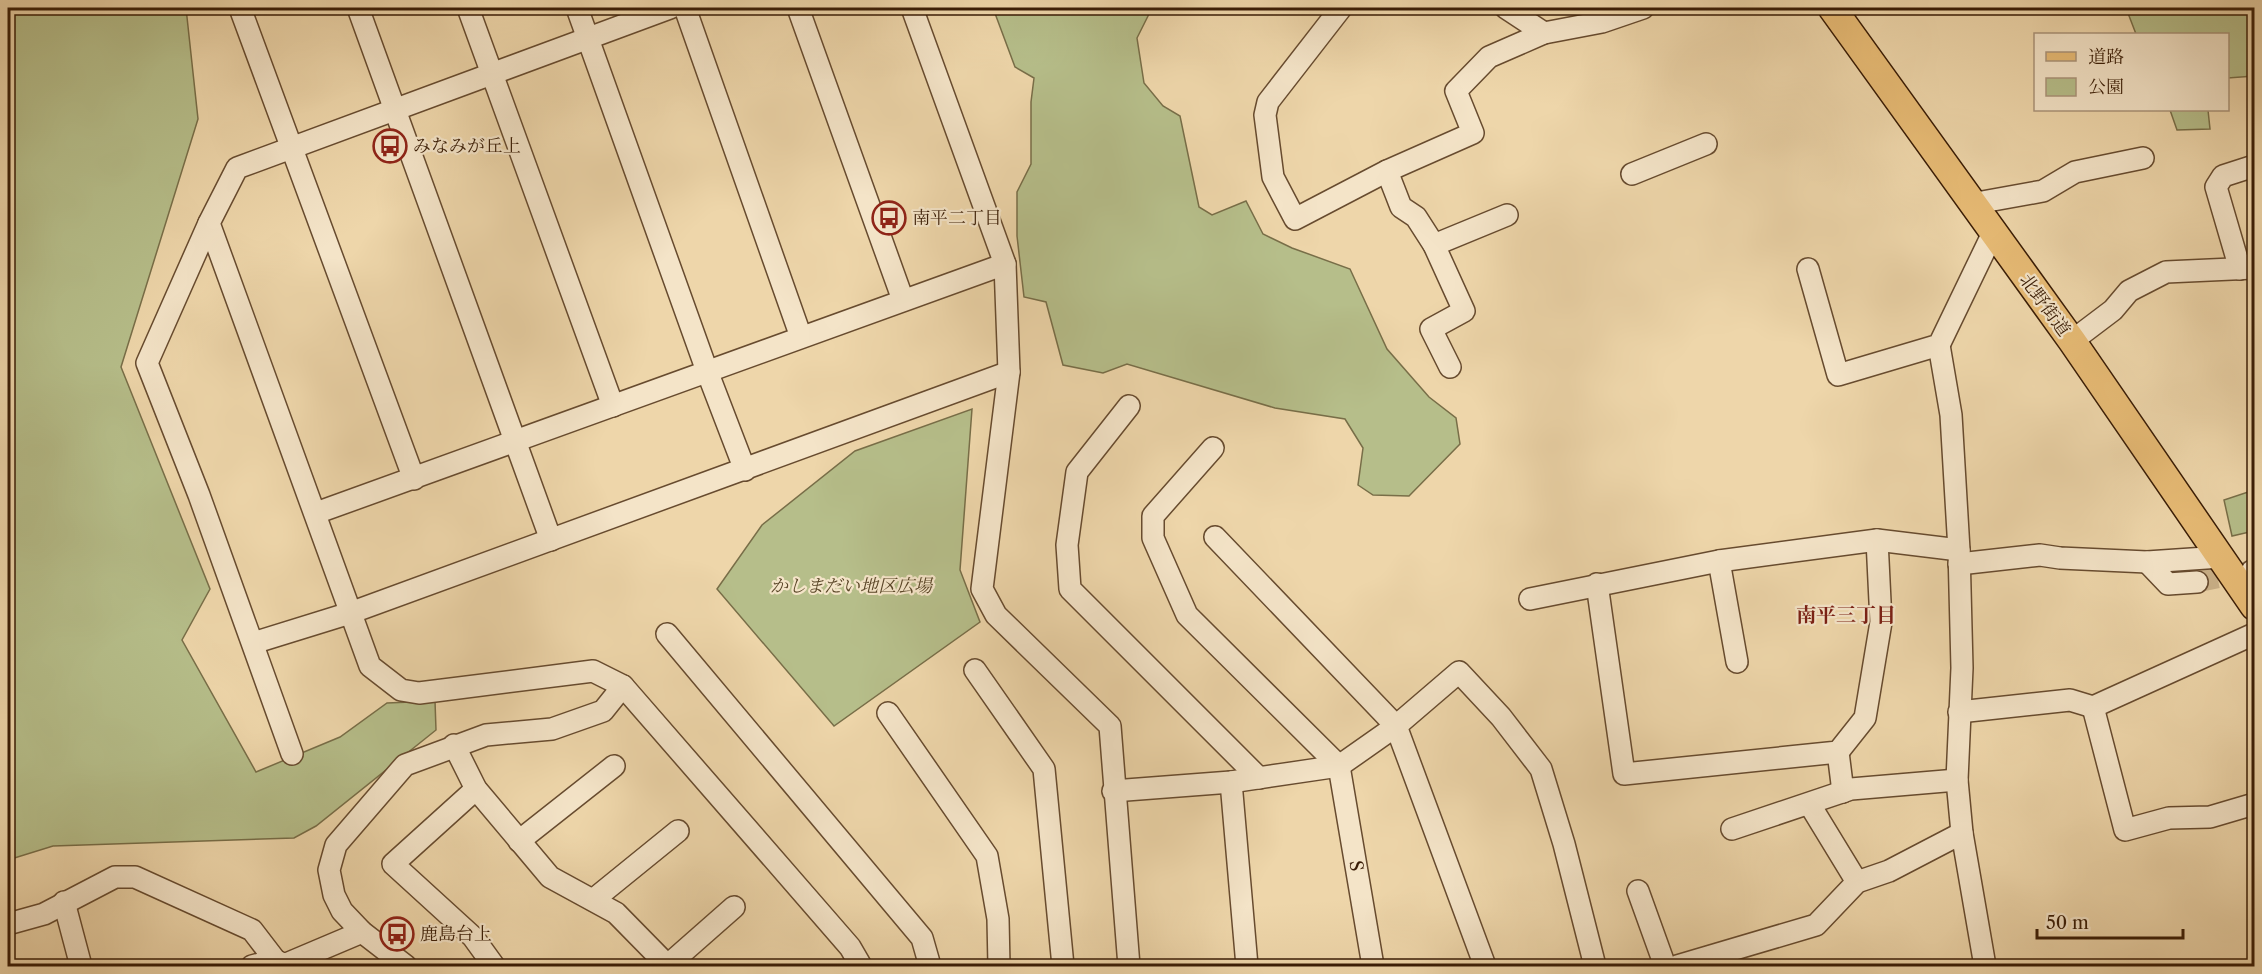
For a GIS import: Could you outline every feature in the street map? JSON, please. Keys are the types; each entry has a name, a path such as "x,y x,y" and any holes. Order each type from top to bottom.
{"main road":[{"name":"北野街道","path":"1832,8 1971,204 2072,341 2254,606"}],"street":[{"path":"240,8 414,479"},
{"path":"358,8 551,540"},
{"path":"468,8 613,406"},
{"path":"577,8 706,371 745,470"},
{"path":"292,754 199,495 147,363 209,223 237,168 670,8"},
{"path":"685,8 801,337"},
{"path":"798,8 903,300"},
{"path":"912,8 1005,264 1009,372 982,589 996,615 1110,726 1113,791 1129,966"},
{"path":"1341,8 1268,102 1265,115 1273,177 1294,219 1387,171 1473,133 1456,91 1490,57 1544,33 1602,22 1643,8"},
{"path":"1506,8 1544,33"},
{"path":"1632,174 1706,144"},
{"path":"1971,204 2043,191 2075,172 2143,158"},
{"path":"2072,341 2113,310 2129,291 2166,272 2247,268 2216,187 2223,176 2254,166"},
{"path":"1387,171 1401,207 1416,217 1434,245 1464,310 1431,329 1450,367"},
{"path":"1434,245 1507,215"},
{"path":"209,223 370,666 401,690 419,693 593,671 623,686 850,947 861,966"},
{"path":"1985,966 1962,833 1957,780 1962,668 1959,557 1951,415 1939,345 1993,233"},
{"path":"316,513 1005,264"},
{"path":"1808,269 1838,375 1939,345"},
{"path":"253,643 350,613 1009,372"},
{"path":"1129,406 1077,472 1068,545 1070,589 1259,778"},
{"path":"1213,448 1153,516 1153,538 1187,615 1339,766"},
{"path":"1215,537 1396,726 1485,966"},
{"path":"1530,599 1719,561 1877,540 1959,557 2040,555 2147,562 2221,557"},
{"path":"1843,792 1838,752 1865,718 1881,622 1877,540"},
{"path":"1719,561 1737,662"},
{"path":"2147,562 2168,584 2197,582"},
{"path":"1597,584 1624,774 1838,752"},
{"path":"668,634 922,938 930,966"},
{"path":"1959,712 2070,700 2093,707 2254,634"},
{"path":"975,670 1044,769 1063,966"},
{"path":"1113,791 1231,782 1339,766 1396,726 1459,672 1501,717 1541,769 1564,844 1595,966"},
{"path":"406,966 370,939 342,911 334,895 329,870 336,845 405,765 486,735 552,729 603,711 623,686"},
{"path":"2093,707 2125,830 2169,818 2210,817 2254,804"},
{"path":"888,713 987,856 998,919 999,966"},
{"path":"454,745 476,789 550,877 616,913 667,966 734,907"},
{"path":"519,841 614,766"},
{"name":"S","path":"1339,766 1373,966"},
{"path":"1732,828 1810,805 1851,789 1957,780"},
{"path":"1231,782 1247,966"},
{"path":"476,789 393,864 473,937 494,966"},
{"path":"1810,805 1857,882"},
{"path":"593,900 678,831"},
{"path":"1677,966 1816,925 1857,882 1889,871 1962,833"},
{"path":"8,924 44,914 115,876 135,877 185,897 252,930 276,963"},
{"path":"1638,891 1665,966"},
{"path":"64,902 81,966"},
{"path":"252,966 276,963 284,965 370,939"},
{"path":"370,939 384,966"}],"green space":[{"path":"8,8 186,8 198,119 121,367 210,589 182,640 256,772 340,737 387,703 435,701 436,730 316,826 294,838 53,846 8,860"},
{"path":"993,8 1152,8 1137,38 1144,83 1163,106 1180,116 1199,207 1212,215 1246,201 1263,234 1292,248 1350,269 1387,349 1429,397 1456,418 1460,444 1409,496 1373,495 1358,485 1363,448 1345,419 1275,408 1127,364 1103,373 1063,365 1046,302 1024,297 1017,236 1017,192 1031,164 1031,102 1034,78 1015,67"},
{"path":"2126,8 2254,8 2254,76 2229,78 2229,33 2136,33"},
{"path":"2170,111 2208,111 2210,129 2177,130"},
{"name":"かしまだい地区広場","path":"972,409 960,570 980,622 834,726 717,589 762,525 855,451"},
{"path":"2254,490 2254,531 2232,536 2224,500"}],"tunnel":[{"path":"2197,582 2246,572"}],"place":[{"name":"みなみが丘上","path":"390,146"},
{"name":"南平二丁目","path":"889,218"},
{"name":"鹿島台上","path":"397,934"}],"district":[{"name":"南平三丁目","path":"1846,615"}]}
